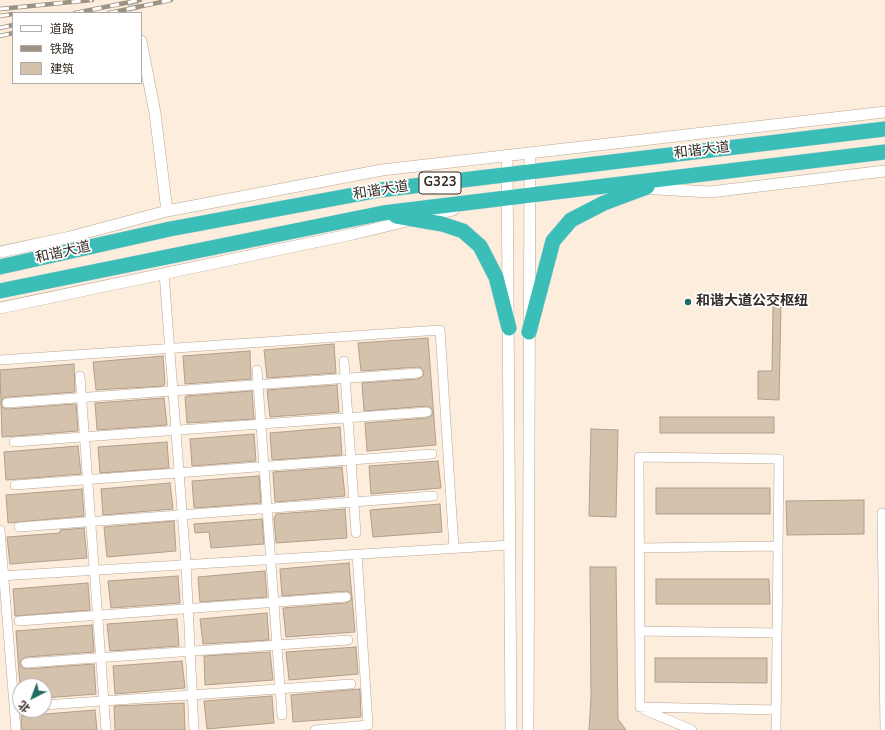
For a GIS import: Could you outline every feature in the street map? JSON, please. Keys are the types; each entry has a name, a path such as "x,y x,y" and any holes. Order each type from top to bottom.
{"highway":[{"name":"和谐大道","path":"0,267 170,229 372,191 885,129"},
{"name":"和谐大道","path":"0,291 383,213 885,152"},
{"path":"529,332 553,241 571,220 604,203 669,178"},
{"path":"383,213 442,224 463,231 480,246 496,277 509,328"}],"street":[{"path":"142,47 155,113 167,211"},
{"path":"0,252 70,237 167,211 382,170 885,112"},
{"path":"528,730 530,153"},
{"path":"507,155 509,197 510,730"},
{"path":"529,195 644,188 710,192 885,171"},
{"path":"0,308 352,234 509,197"},
{"path":"164,273 186,564 194,730"},
{"path":"0,360 440,330 454,548"},
{"path":"344,361 356,533"},
{"path":"257,370 282,715"},
{"path":"7,403 418,373"},
{"path":"80,376 106,730"},
{"path":"14,442 426,412"},
{"path":"15,485 432,454"},
{"path":"640,708 639,457 779,459 776,730"},
{"path":"19,527 432,496"},
{"path":"882,513 885,730"},
{"path":"0,530 2,576 16,730"},
{"path":"2,576 510,545"},
{"path":"639,548 778,546"},
{"path":"315,730 368,725 357,554"},
{"path":"19,621 346,597"},
{"path":"640,631 777,633"},
{"path":"26,663 348,640"},
{"path":"52,704 351,684"},
{"path":"640,708 776,710"},
{"path":"640,708 692,730"}],"building":[{"path":"773,306 781,306 779,400 758,399 758,371 772,371"},
{"path":"428,338 436,445 367,451 365,423 427,418 432,415 433,411 427,406 364,411 362,383 418,379 423,376 424,372 418,367 361,371 358,343"},
{"path":"334,344 336,373 267,378 264,350"},
{"path":"250,351 251,379 185,384 183,356"},
{"path":"163,356 165,384 163,386 96,390 93,362"},
{"path":"74,364 75,392 7,397 3,398 1,403 2,407 7,409 76,404 78,431 2,437 0,370"},
{"path":"337,385 339,412 270,417 267,390"},
{"path":"252,391 254,419 187,423 186,396"},
{"path":"164,398 167,425 97,430 95,403"},
{"path":"660,417 774,417 774,433 660,433"},
{"path":"340,427 342,455 272,460 270,433"},
{"path":"591,429 618,430 616,517 589,516"},
{"path":"254,434 256,461 192,466 190,439"},
{"path":"167,442 169,468 100,473 98,447"},
{"path":"78,446 81,474 6,480 4,452"},
{"path":"438,461 441,488 371,494 369,466"},
{"path":"342,467 345,496 275,502 273,472"},
{"path":"259,476 261,503 194,508 192,481"},
{"path":"170,483 173,509 103,515 101,489"},
{"path":"656,488 770,488 770,514 656,514"},
{"path":"82,489 84,516 8,523 6,495"},
{"path":"864,500 864,534 787,535 786,501"},
{"path":"440,504 442,532 373,537 370,510"},
{"path":"345,509 347,538 276,543 274,518 276,514"},
{"path":"262,519 264,544 211,548 209,532 195,533 194,524"},
{"path":"174,521 176,551 107,557 104,527"},
{"path":"84,528 87,558 10,564 7,537 60,533 60,530"},
{"path":"349,563 352,596 346,591 282,596 280,569"},
{"path":"590,567 616,567 618,719 626,730 589,730 591,698"},
{"path":"265,571 267,597 200,602 198,577"},
{"path":"178,576 180,603 111,608 108,581"},
{"path":"656,579 769,579 770,604 656,604"},
{"path":"88,583 90,610 15,616 13,589"},
{"path":"352,596 355,632 286,637 283,608 346,603 351,600"},
{"path":"267,613 269,640 203,644 200,619"},
{"path":"177,619 179,646 110,651 107,624"},
{"path":"92,625 94,652 26,657 21,660 20,664 26,669 94,664 96,694 52,697 52,678 19,678 16,631"},
{"path":"356,647 358,674 289,680 286,652"},
{"path":"270,652 273,680 205,685 204,656"},
{"path":"655,658 767,658 767,683 655,682"},
{"path":"182,661 185,688 115,694 113,666"},
{"path":"360,689 361,717 293,722 291,695"},
{"path":"272,696 274,723 207,729 204,701"},
{"path":"184,703 185,730 115,730 114,706"},
{"path":"95,710 97,730 22,730 21,718 52,718 52,713"}],"tunnel":[{"path":"132,0 135,12"}],"railway":[{"path":"0,9 92,0"},
{"path":"80,12 140,0"},
{"path":"114,12 171,0"},
{"path":"0,16 12,14"},
{"path":"0,28 12,25"},
{"path":"0,36 12,33"}],"place":[{"name":"和谐大道公交枢纽","path":"688,302"}]}
